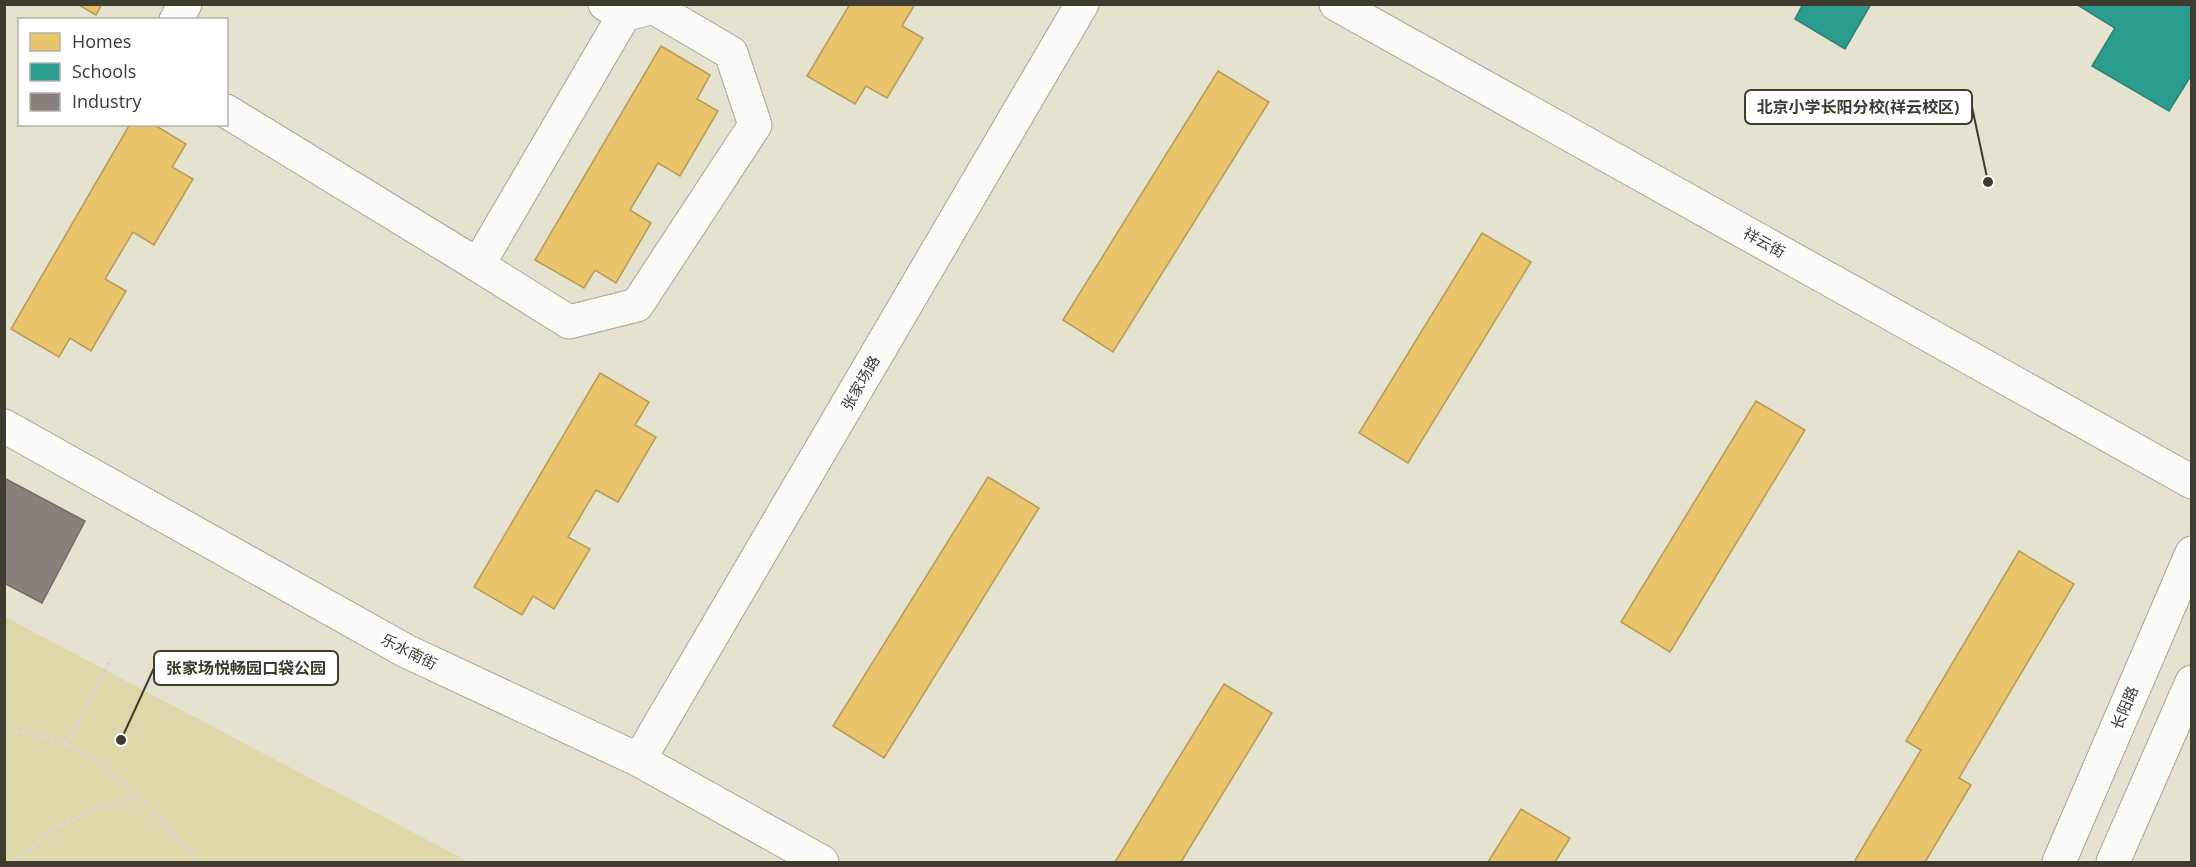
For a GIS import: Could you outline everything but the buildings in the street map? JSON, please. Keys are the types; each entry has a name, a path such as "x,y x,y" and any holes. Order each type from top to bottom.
{"street":[{"path":"177,18 185,4"},
{"name":"张家场路","path":"639,760 1082,4"},
{"name":"祥云街","path":"1336,4 2192,482"},
{"path":"228,112 569,322 637,305 755,124 731,53 653,7 614,10 478,265"},
{"name":"乐水南街","path":"4,426 406,651 639,760 822,862"},
{"name":"长阳路","path":"2059,862 2192,553"},
{"path":"2113,862 2192,682"}],"path":[{"path":"66,745 111,659"},
{"path":"4,729 57,741 85,754 135,795 200,862"},
{"path":"14,862 57,827 96,809 135,795"}],"shaded area":[{"path":"5,617 469,862 5,862"}],"place":[{"name":"北京小学长阳分校(祥云校区)","path":"1988,182"},
{"name":"张家场悦畅园口袋公园","path":"121,740"}]}
